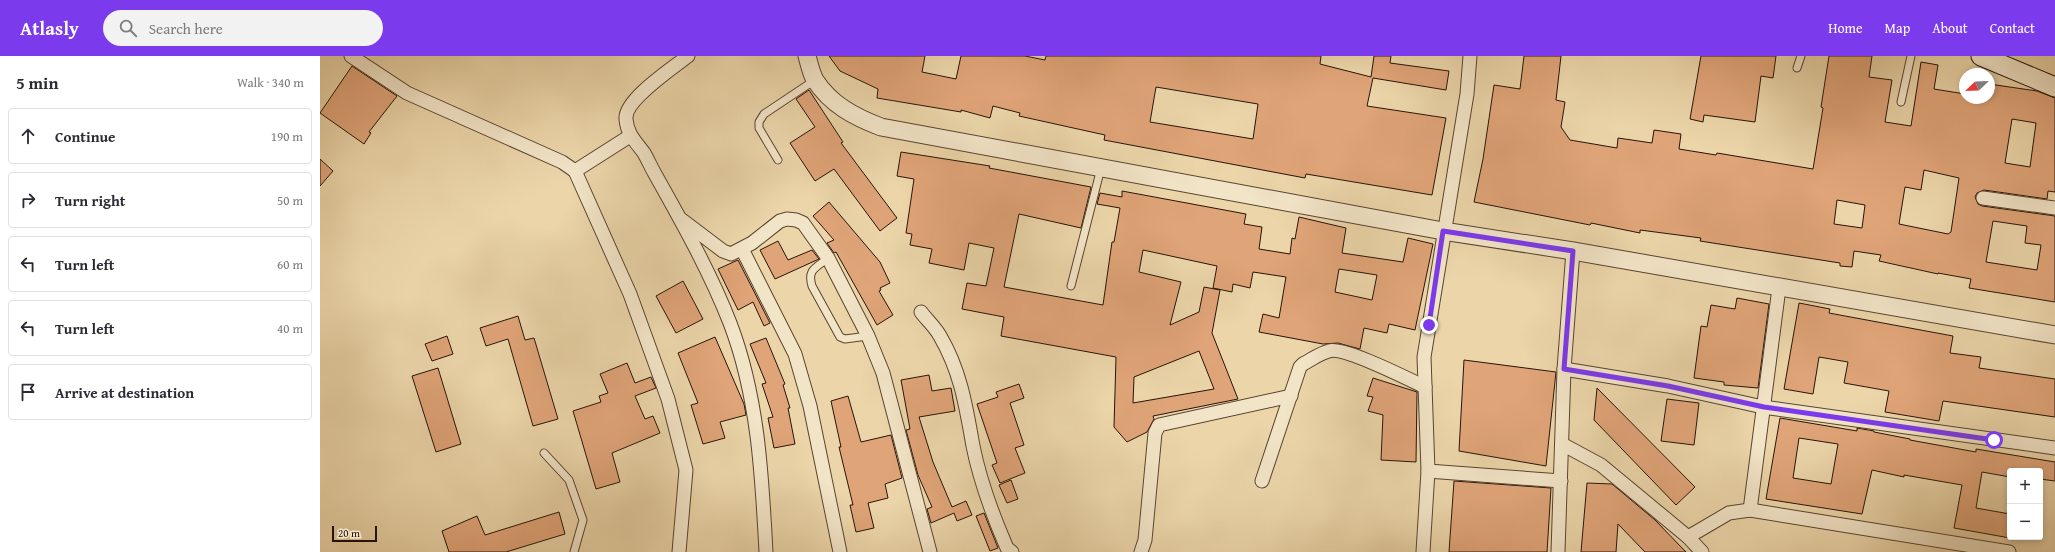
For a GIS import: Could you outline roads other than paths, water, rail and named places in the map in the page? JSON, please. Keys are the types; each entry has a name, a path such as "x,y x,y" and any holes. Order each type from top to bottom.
{"main road":[{"path":"1981,56 2055,87"}],"street":[{"path":"351,56 407,93 562,162 575,171 630,294 668,399 686,470 678,552"},
{"path":"688,56 640,94 631,105 625,118 630,136 643,152 679,218 730,323 748,382 761,463 766,552"},
{"path":"807,56 815,79 834,101 854,116 881,127 1443,231 1573,251 1779,288 2055,334"},
{"path":"1423,552 1428,471 1424,356 1443,231 1467,94 1470,56"},
{"path":"575,171 630,136"},
{"path":"1984,198 2055,208"},
{"path":"679,218 723,251 731,254 742,249 780,221 792,219 803,223 828,258 868,336 883,373 930,552"},
{"path":"742,249 795,354 810,406 840,552"},
{"path":"1558,552 1564,369 1573,251"},
{"path":"1750,510 1779,288"},
{"path":"920,312 939,335 955,366 970,417 974,447 988,501 1007,551"},
{"path":"1262,481 1300,367 1329,351 1336,350 1355,356 1425,387"},
{"path":"1564,369 1668,386 1764,407 2055,448"},
{"path":"1141,552 1145,540 1154,433 1159,425 1174,420 1291,396"},
{"path":"1562,444 1601,465 1688,537 1702,552"},
{"path":"1428,471 1561,481"},
{"path":"1688,537 1729,512 1750,510 2009,552"}],"lane":[{"path":"1797,68 1800,56"},
{"path":"1901,102 1911,56"},
{"path":"778,160 759,128 759,122 764,114 815,79"},
{"path":"1071,286 1101,168"},
{"path":"828,258 811,272 809,276 812,286 840,337 845,340 868,336"},
{"path":"544,453 569,480 583,520 574,552"}]}
